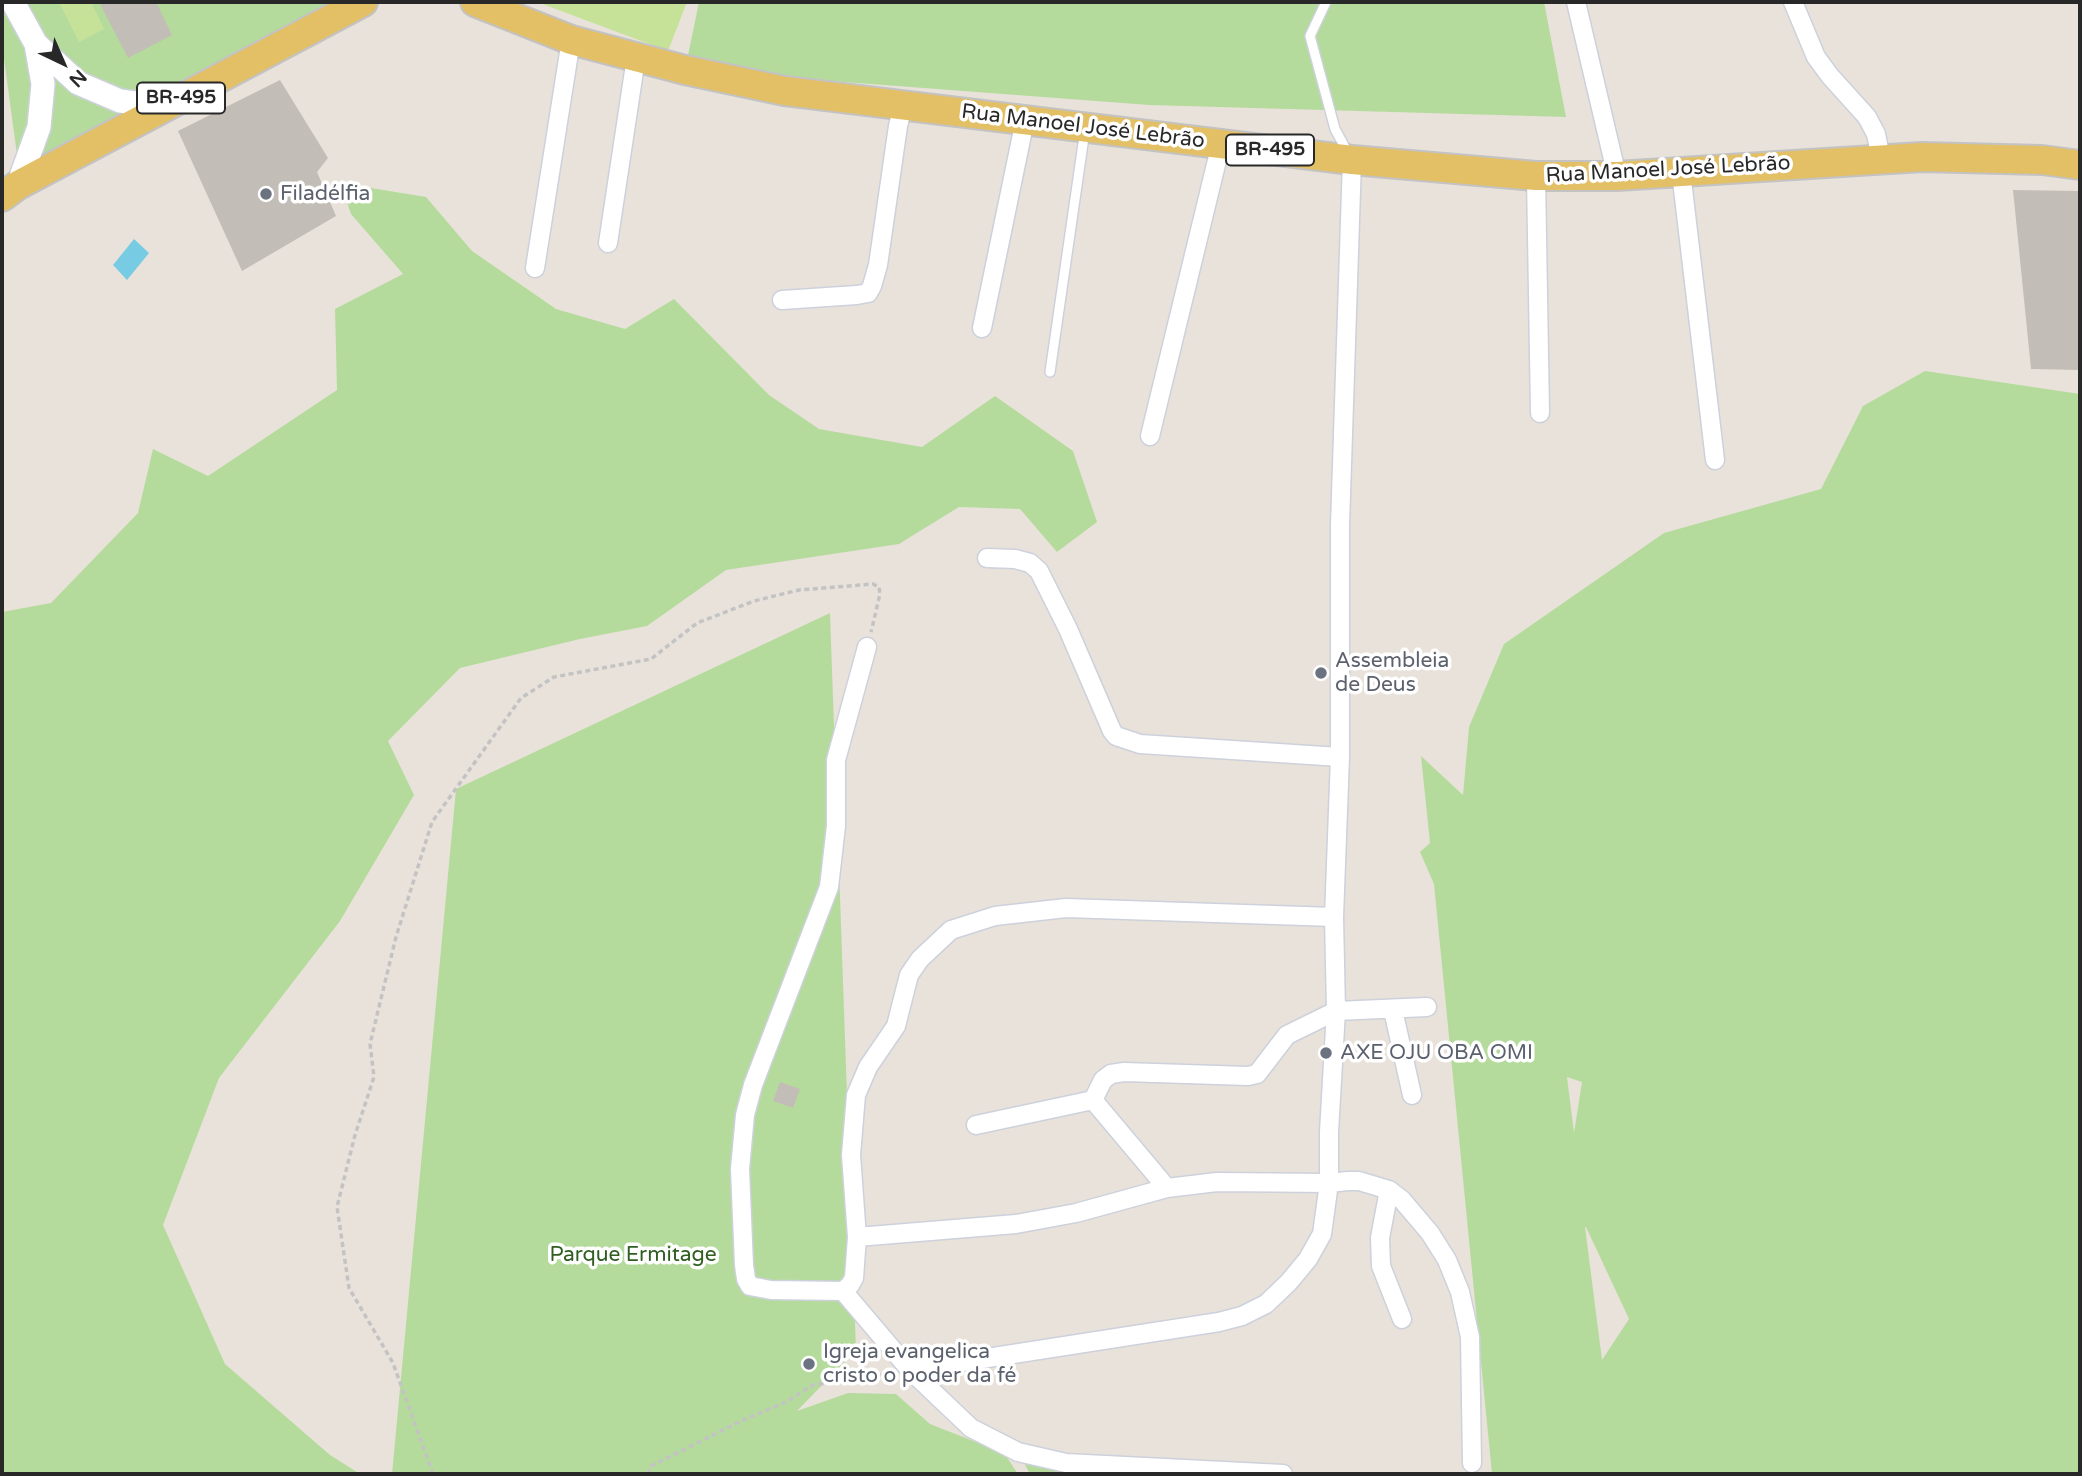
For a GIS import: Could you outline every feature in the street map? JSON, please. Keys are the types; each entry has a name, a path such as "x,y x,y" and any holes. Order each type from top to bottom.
{"main road":[{"name":"BR-495","path":"10,191 363,2"},
{"name":"Rua Manoel José Lebrão","path":"475,2 571,40 636,58 785,91 1352,160 1536,176 1616,176 1922,157 2042,160 2080,164"}],"street":[{"path":"13,2 36,44 64,72 87,88 120,101 164,107"},
{"path":"1576,2 1616,176"},
{"path":"1793,2 1816,57 1867,117 1876,134 1881,159"},
{"path":"535,268 571,40"},
{"path":"10,191 38,127 43,84 36,44"},
{"path":"608,243 636,58"},
{"path":"782,300 868,293 878,265 903,106"},
{"path":"982,328 1025,120"},
{"path":"1150,436 1221,144"},
{"path":"910,1370 1219,1322 1242,1316 1266,1304 1289,1282 1308,1259 1322,1234 1329,1183 1336,1011 1334,917 1340,757 1340,525 1352,160"},
{"path":"1681,172 1715,460"},
{"path":"1536,176 1541,413"},
{"path":"986,558 1015,559 1030,563 1040,571 1116,736 1140,744 1340,757"},
{"path":"867,648 836,760 836,825 829,887 745,1115 740,1170 744,1265 750,1286 771,1290 843,1291 854,1278 858,1237 850,1155 856,1095 868,1067 896,1027 909,975 920,959 951,930 995,916 1066,908 1334,917"},
{"path":"1093,1100 1103,1080 1111,1074 1257,1074 1287,1035 1336,1011 1427,1007"},
{"path":"1393,1010 1412,1095"},
{"path":"976,1125 1093,1100"},
{"path":"1093,1100 1167,1188"},
{"path":"858,1237 1016,1224 1076,1213 1167,1188 1217,1182 1359,1181 1389,1190 1402,1200 1430,1233 1447,1260 1461,1292 1470,1337 1472,1463"},
{"path":"1389,1190 1380,1238 1381,1266 1402,1319"},
{"path":"843,1291 910,1370 971,1428 1018,1452 1066,1463 1283,1474"}],"lane":[{"path":"1326,2 1310,36 1335,130 1352,160"},
{"path":"1050,372 1086,128"}],"path":[{"path":"433,1474 393,1363 349,1288 337,1207 355,1135 374,1077 370,1044 389,964 432,822 521,698 554,677 651,659 697,623 754,601 799,590 873,584 879,587 880,594 867,648"},
{"path":"648,1474 651,1466 741,1421 786,1402 813,1385 910,1370"}],"green space":[{"path":"2,2 363,2 242,67 23,199 2,44"},
{"path":"59,2 91,2 104,29 79,42"},
{"path":"537,2 687,2 668,51"},
{"path":"699,2 1544,2 1566,117 1149,105 685,70"},
{"path":"340,183 426,197 472,251 556,309 625,329 674,299 769,395 819,429 922,447 995,396 1073,451 1097,522 1057,552 1020,509 959,507 899,544 726,570 647,626 460,668 388,741 414,795 340,921 219,1078 163,1225 225,1364 330,1455 360,1474 2,1474 2,612 51,603 138,513 153,449 208,476 337,390 335,309 403,274 351,214"},
{"path":"1925,371 2080,394 2080,1474 1492,1474 1434,884 1420,852 1430,843 1421,756 1463,795 1469,727 1504,644 1664,533 1821,489 1863,406","holes":["1567,1077 1582,1082 1574,1133","1585,1227 1629,1319 1602,1360"]},
{"name":"Parque Ermitage","path":"830,613 856,1350 797,1411 848,1393 896,1394 930,1424 1004,1453 1018,1474 392,1474 456,789"},
{"path":"1018,1452 1217,1474 1030,1474"}],"water":[{"path":"134,239 149,253 127,280 113,265"}],"building":[{"path":"99,2 156,2 172,35 128,58"},
{"name":"Filadélfia","path":"280,80 328,158 317,172 336,216 242,271 178,131"},
{"path":"2013,190 2080,191 2080,370 2031,369"},
{"path":"780,1082 800,1089 793,1108 773,1101"}],"place":[{"name":"Filadélfia","path":"266,194"},
{"name":"Assembleia de Deus","path":"1321,673"},
{"name":"AXE OJU OBA OMI","path":"1326,1053"},
{"name":"Igreja evangelica cristo o poder da fé","path":"809,1364"}]}
